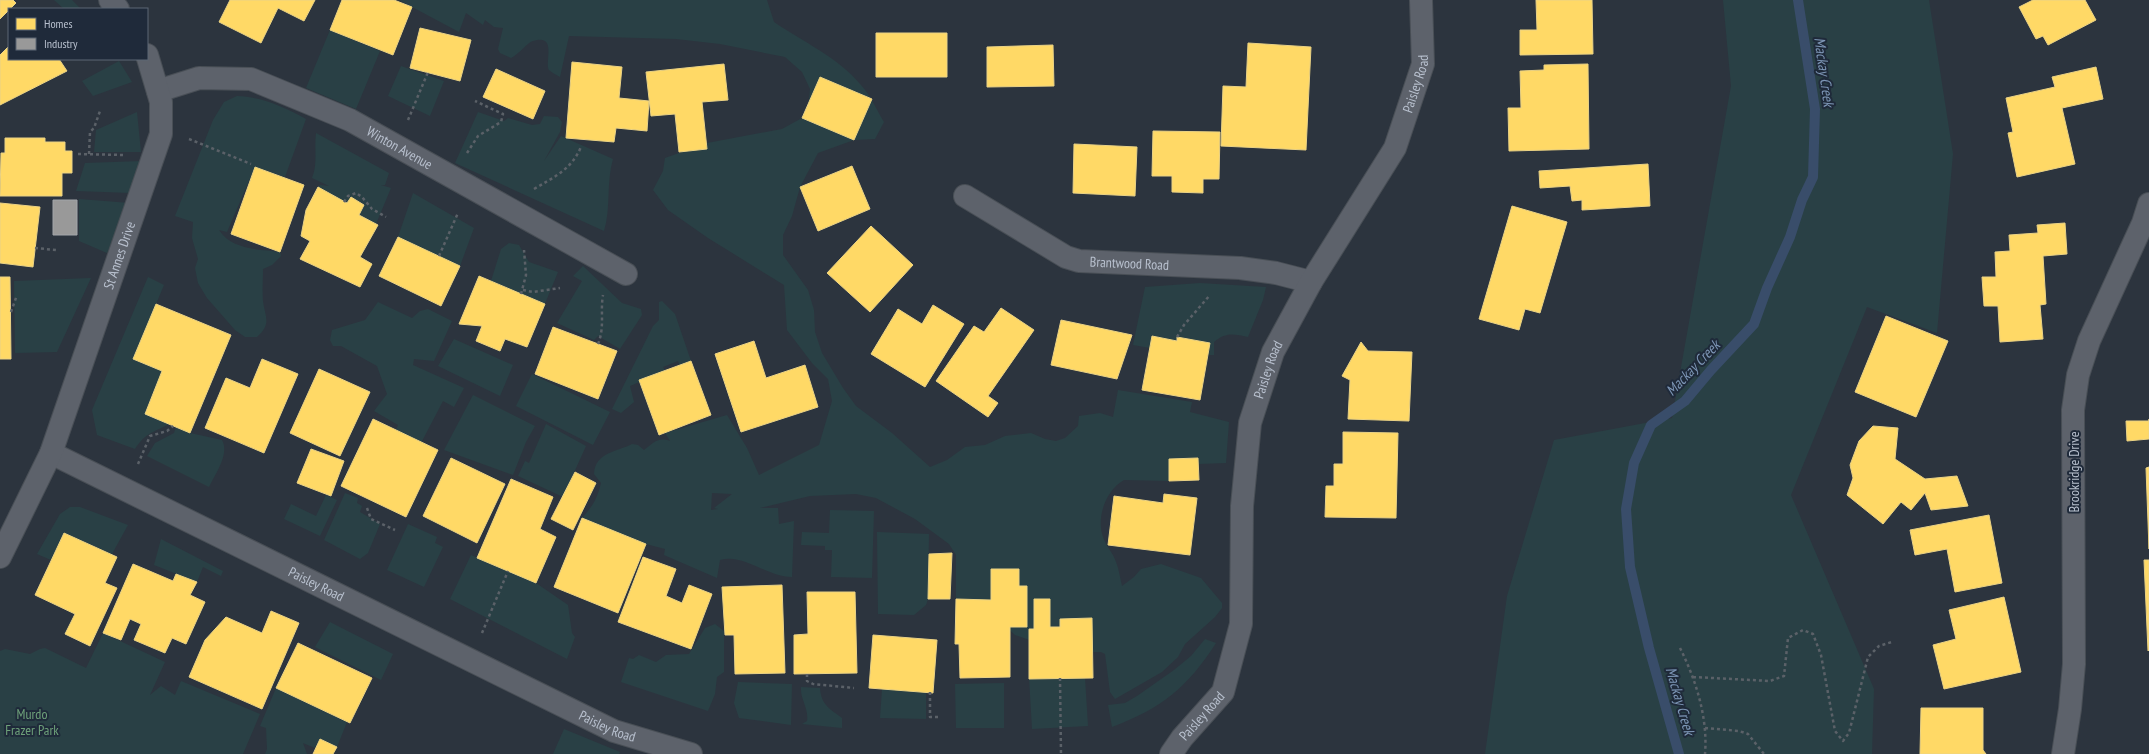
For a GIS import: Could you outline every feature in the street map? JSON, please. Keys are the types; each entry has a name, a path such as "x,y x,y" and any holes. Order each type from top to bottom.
{"street":[{"path":"110,0 117,8"},
{"name":"Paisley Road","path":"1171,754 1182,738 1223,692 1241,624 1242,506 1250,423 1273,352 1311,282 1395,148 1423,64 1421,0"},
{"name":"St Annes Drive","path":"51,453 154,155 161,129 161,102 148,58"},
{"name":"Winton Avenue","path":"158,91 199,78 251,79 350,120 621,271"},
{"name":"Brantwood Road","path":"965,196 1066,257 1079,261 1218,267 1276,273 1311,282"},
{"name":"Brookridge Drive","path":"2063,754 2070,709 2074,664 2073,410 2078,375 2089,341 2137,237 2149,204"},
{"path":"0,557 51,453"},
{"name":"Paisley Road","path":"51,453 614,731 691,754"}],"path":[{"path":"397,146 428,72"},
{"path":"439,256 463,183 470,145 488,128 501,122 503,114 474,100"},
{"path":"89,154 90,132 94,128 100,110"},
{"path":"161,129 251,164"},
{"path":"521,294 526,275 518,213 524,196 558,176 568,168 581,147"},
{"path":"78,154 154,155"},
{"path":"344,202 348,196 356,193 362,197 372,209 386,217"},
{"path":"35,248 56,250"},
{"path":"1177,337 1184,325 1210,295 1218,267"},
{"path":"598,344 602,335 604,321 603,294 621,271"},
{"path":"523,290 533,292 560,288"},
{"path":"11,312 17,295"},
{"path":"128,491 150,436 168,431 173,426"},
{"path":"367,508 371,519 395,530"},
{"path":"471,660 508,571"},
{"path":"1693,677 1770,680 1784,676 1788,638 1803,630 1813,634 1821,655 1835,731 1843,741 1849,733 1868,657 1879,646 1892,642"},
{"path":"1680,648 1693,677 1705,728 1705,754"},
{"path":"807,674 807,680 813,684 854,688"},
{"path":"1060,678 1061,754"},
{"path":"930,692 930,717 940,717"},
{"path":"1705,728 1739,731 1748,734 1764,754"}],"green space":[{"path":"54,0 72,0 80,8 63,8"},
{"path":"399,0 767,0 774,22 820,50 852,75 868,94 884,122 875,139 854,140 818,153 800,187 792,216 783,235 783,255 808,290 814,310 815,332 822,353 843,388 856,406 892,433 930,467 947,460 965,447 985,445 1005,436 1031,433 1045,439 1056,441 1065,438 1078,426 1079,416 1100,413 1113,417 1118,390 1192,402 1190,412 1229,422 1226,463 1199,464 1198,458 1169,459 1169,481 1124,480 1112,490 1108,497 1104,505 1101,521 1103,537 1116,562 1122,586 1134,577 1141,569 1161,564 1201,578 1222,603 1222,608 1215,617 1185,644 1178,657 1162,672 1115,699 1110,692 1105,654 1101,652 1078,652 1038,643 1015,635 978,600 956,599 956,555 949,544 915,519 876,498 856,494 810,496 760,508 778,508 779,524 794,521 792,577 773,573 746,562 729,559 720,560 717,578 664,555 665,549 646,544 582,518 594,502 601,483 594,474 598,461 608,454 632,444 638,445 644,450 659,440 662,439 670,441 665,433 727,415 747,448 759,475 819,445 832,401 828,379 812,363 787,330 784,285 708,238 668,210 653,190 663,171 665,158 707,143 782,129 802,118 808,108 810,89 802,72 785,57 720,44 676,39 569,36 560,77 549,70 548,45 545,41 541,40 531,42 511,58 500,53 498,49 503,28 494,27 485,20 483,25 466,13 459,32","holes":["712,493 732,494 714,508 718,509 711,510"]},
{"path":"1723,0 1929,0 1953,154 1937,333 1867,307 1791,495 1874,689 1872,754 1485,754 1507,596 1554,440 1672,418 1731,86"},
{"path":"330,30 380,51 356,109 306,88"},
{"path":"119,61 132,82 93,96 82,81"},
{"path":"401,66 444,81 430,116 388,96"},
{"path":"237,96 255,98 273,103 306,119 285,177 255,167 227,232 219,230 224,237 238,245 254,249 280,252 281,256 272,265 263,269 263,301 266,324 265,328 257,337 245,337 235,330 207,298 198,283 195,268 198,259 192,238 193,222 175,216 213,120 224,102"},
{"path":"137,112 141,152 94,152 96,130"},
{"path":"478,112 504,121 508,118 532,125 540,124 544,116 558,117 562,122 560,132 544,161 561,136 613,159 604,231 455,163"},
{"path":"316,133 389,173 385,185 381,185 391,188 376,224 359,215 364,204 351,197 347,203 318,187 320,185 329,186 312,178 315,161"},
{"path":"142,161 131,193 76,191 85,163"},
{"path":"413,193 474,228 460,266 398,237"},
{"path":"79,199 130,203 107,253 79,241"},
{"path":"509,243 519,245 529,262 558,272 544,306 541,302 491,281 501,249"},
{"path":"583,266 622,303 641,309 642,315 620,349 598,336 594,340 557,323 582,281 573,276"},
{"path":"148,277 164,285 133,359 162,371 145,413 169,424 146,436 135,449 97,435 92,410"},
{"path":"91,278 57,352 15,353 14,281"},
{"path":"1200,283 1266,287 1263,300 1248,337 1226,335 1218,339 1214,342 1214,355 1208,355 1210,343 1178,337 1177,341 1152,336 1150,348 1133,345 1145,287"},
{"path":"662,301 675,314 691,361 681,368 678,361 663,367 665,371 630,386 634,402 621,413 612,409 653,326 659,320 659,302"},
{"path":"378,302 412,318 420,311 428,309 452,321 434,361 414,359 413,365 464,388 454,407 443,401 421,443 396,430 398,425 374,411 387,394 377,366 341,346 333,346 330,340 332,330 365,320"},
{"path":"454,339 513,365 500,396 438,366"},
{"path":"532,374 610,412 593,445 516,406"},
{"path":"473,395 535,426 526,442 513,475 444,450"},
{"path":"546,424 586,446 563,497 518,476 525,461 529,463"},
{"path":"176,427 190,433 222,440 224,446 223,458 209,487 147,456 155,443 174,433"},
{"path":"345,493 358,498 357,503 362,506 360,512 380,524 368,553 360,559 324,540"},
{"path":"326,495 337,500 320,536 284,519 291,504 316,516"},
{"path":"70,507 80,507 128,525 112,554 64,533 51,560 37,554 60,514"},
{"path":"830,510 874,511 872,578 831,577 832,550 825,550 825,546 801,545 802,532 829,533"},
{"path":"408,524 437,537 435,543 443,547 424,587 387,570"},
{"path":"877,532 929,534 928,599 926,605 914,615 878,614"},
{"path":"161,539 223,571 221,576 203,567 197,582 154,565"},
{"path":"471,555 536,583 568,605 572,633 575,637 567,659 450,599"},
{"path":"330,622 393,654 381,680 315,647"},
{"path":"715,624 724,631 724,672 717,677 715,694 708,711 621,682 629,658 633,659 639,655 656,662 666,655 689,654 705,628"},
{"name":"Murdo Frazer Park","path":"103,633 165,662 150,695 161,686 175,695 181,681 260,714 243,754 0,754 0,651 5,649 30,654 45,648 86,668"},
{"path":"1205,639 1216,643 1195,672 1184,684 1159,704 1130,720 1112,727 1108,705 1125,703 1137,696 1191,656"},
{"path":"1029,677 1085,678 1088,726 1032,729"},
{"path":"738,682 792,684 791,725 739,718 734,703"},
{"path":"1004,683 1004,728 956,728 955,684"},
{"path":"801,687 820,688 824,703 842,718 842,728 802,724 807,721 807,716"},
{"path":"276,688 347,722 337,747 320,739 315,748 303,743 307,754 265,754 267,749 266,728 260,726"},
{"path":"882,689 926,692 926,719 880,718"},
{"path":"564,729 620,752 619,754 553,754"}],"building: Homes":[{"path":"0,0 13,0 16,3 11,8 8,8 8,11 0,19"},
{"path":"230,0 315,0 304,21 278,8 261,43 219,22"},
{"path":"342,0 394,0 412,7 393,55 330,30"},
{"path":"1536,0 1592,0 1593,54 1520,55 1520,30 1537,30"},
{"path":"2033,0 2085,0 2096,20 2048,45 2043,36 2036,39 2019,7"},
{"path":"420,28 471,40 460,81 410,68"},
{"path":"876,33 947,33 947,77 876,77"},
{"path":"1248,43 1311,47 1306,150 1221,146 1223,86 1246,87"},
{"path":"1053,45 1054,86 987,87 987,47"},
{"path":"8,47 8,60 60,60 67,71 0,105 0,55"},
{"path":"572,62 622,67 619,98 649,101 647,131 616,128 614,142 566,138"},
{"path":"724,64 728,100 702,102 707,149 679,152 675,114 651,116 646,72"},
{"path":"1588,64 1589,149 1509,151 1508,108 1521,108 1520,71 1544,70 1544,65"},
{"path":"2096,67 2103,99 2062,108 2075,164 2017,177 2008,133 2013,132 2006,98 2055,87 2052,77"},
{"path":"496,69 545,91 533,119 483,97"},
{"path":"820,77 872,99 854,140 802,118"},
{"path":"1153,131 1220,132 1219,179 1203,179 1203,193 1172,192 1172,176 1152,176"},
{"path":"5,138 45,138 45,142 65,142 65,151 72,151 72,173 62,173 62,196 0,196 1,153 5,153"},
{"path":"1074,144 1137,147 1135,196 1073,193"},
{"path":"1648,164 1650,206 1582,210 1582,200 1572,201 1570,186 1540,188 1539,171"},
{"path":"852,166 870,209 818,231 800,187"},
{"path":"255,167 304,185 280,252 231,234"},
{"path":"318,187 347,203 351,197 364,205 359,215 378,225 360,257 372,264 360,287 300,259 310,241 301,236 306,210"},
{"path":"0,203 40,207 33,267 0,263"},
{"path":"1512,206 1567,222 1540,313 1525,309 1519,330 1479,319"},
{"path":"2065,223 2067,254 2043,256 2046,304 2040,305 2043,339 2000,342 1998,306 1984,306 1982,277 1996,277 1995,252 2010,251 2009,235 2038,233 2037,225"},
{"path":"871,226 913,265 870,312 827,273"},
{"path":"398,237 460,266 441,306 379,276"},
{"path":"479,276 545,304 527,347 505,339 500,351 476,341 482,326 459,324"},
{"path":"0,277 10,277 11,359 0,359"},
{"path":"156,304 231,335 190,433 145,414 162,371 133,359"},
{"path":"933,305 964,324 925,387 871,354 898,309 922,324"},
{"path":"1001,308 1034,330 988,396 998,403 988,417 936,381 974,326 984,332"},
{"path":"1886,316 1948,341 1916,417 1855,392"},
{"path":"1061,320 1132,335 1117,379 1051,365"},
{"path":"553,327 617,351 598,399 535,374"},
{"path":"1152,336 1177,341 1177,337 1210,343 1200,400 1142,390"},
{"path":"754,341 766,378 805,365 818,407 741,432 715,354"},
{"path":"1361,342 1368,351 1412,352 1409,421 1348,419 1350,380 1342,376"},
{"path":"262,359 298,374 264,453 205,428 226,378 250,388"},
{"path":"691,361 711,415 659,435 639,380"},
{"path":"319,369 370,392 340,456 290,433"},
{"path":"373,419 438,450 406,517 341,486"},
{"path":"2126,421 2149,421 2149,439 2127,441"},
{"path":"1873,426 1898,428 1895,459 1925,479 1957,476 1968,506 1931,510 1925,493 1911,510 1901,502 1883,524 1847,495 1853,478 1850,465 1859,441"},
{"path":"1343,432 1398,433 1396,518 1325,517 1326,486 1334,486 1334,464 1343,464"},
{"path":"311,449 344,461 331,496 297,483"},
{"path":"451,458 505,484 477,543 423,516"},
{"path":"1198,458 1199,480 1169,481 1169,459"},
{"path":"2149,467 2149,549 2146,468"},
{"path":"575,472 596,483 573,530 551,519"},
{"path":"511,479 553,497 540,529 556,537 536,583 477,558"},
{"path":"1164,494 1197,498 1190,555 1108,545 1114,496 1163,503"},
{"path":"1989,515 2002,583 1955,592 1947,549 1915,555 1910,530"},
{"path":"582,518 646,544 618,613 554,587"},
{"path":"64,533 117,557 105,583 117,588 90,646 65,634 75,614 35,595"},
{"path":"952,553 950,599 928,599 929,554"},
{"path":"643,557 676,569 666,596 682,603 689,585 712,594 691,649 618,622"},
{"path":"2144,560 2149,560 2148,651"},
{"path":"133,564 173,581 176,574 197,582 190,595 205,602 186,644 172,638 165,653 134,640 141,624 130,619 121,640 103,633"},
{"path":"991,569 1019,569 1019,586 1027,586 1027,627 1010,627 1010,677 960,678 959,644 955,644 956,599 991,600"},
{"path":"782,585 785,673 735,674 734,635 725,635 722,587"},
{"path":"807,592 855,592 857,673 794,674 794,635 808,634"},
{"path":"2004,597 2021,672 1944,689 1933,645 1956,639 1949,610"},
{"path":"1034,599 1050,599 1050,627 1060,627 1060,619 1092,618 1093,678 1029,679 1029,629 1034,629"},
{"path":"271,611 299,623 262,709 189,677 205,640 226,617 262,633"},
{"path":"873,635 937,640 933,693 869,688"},
{"path":"298,643 372,678 350,723 276,688"},
{"path":"1921,708 1983,708 1983,750 1986,754 1920,754"},
{"path":"320,739 337,747 333,754 313,754"}],"building: Industry":[{"path":"53,200 77,200 77,235 53,235"}],"waterway":[{"name":"Mackay Creek","path":"1679,754 1649,648 1630,567 1626,509 1634,463 1651,425 1685,401 1711,370 1754,324 1767,288 1790,237 1802,200 1813,177 1815,109 1798,0"}]}
